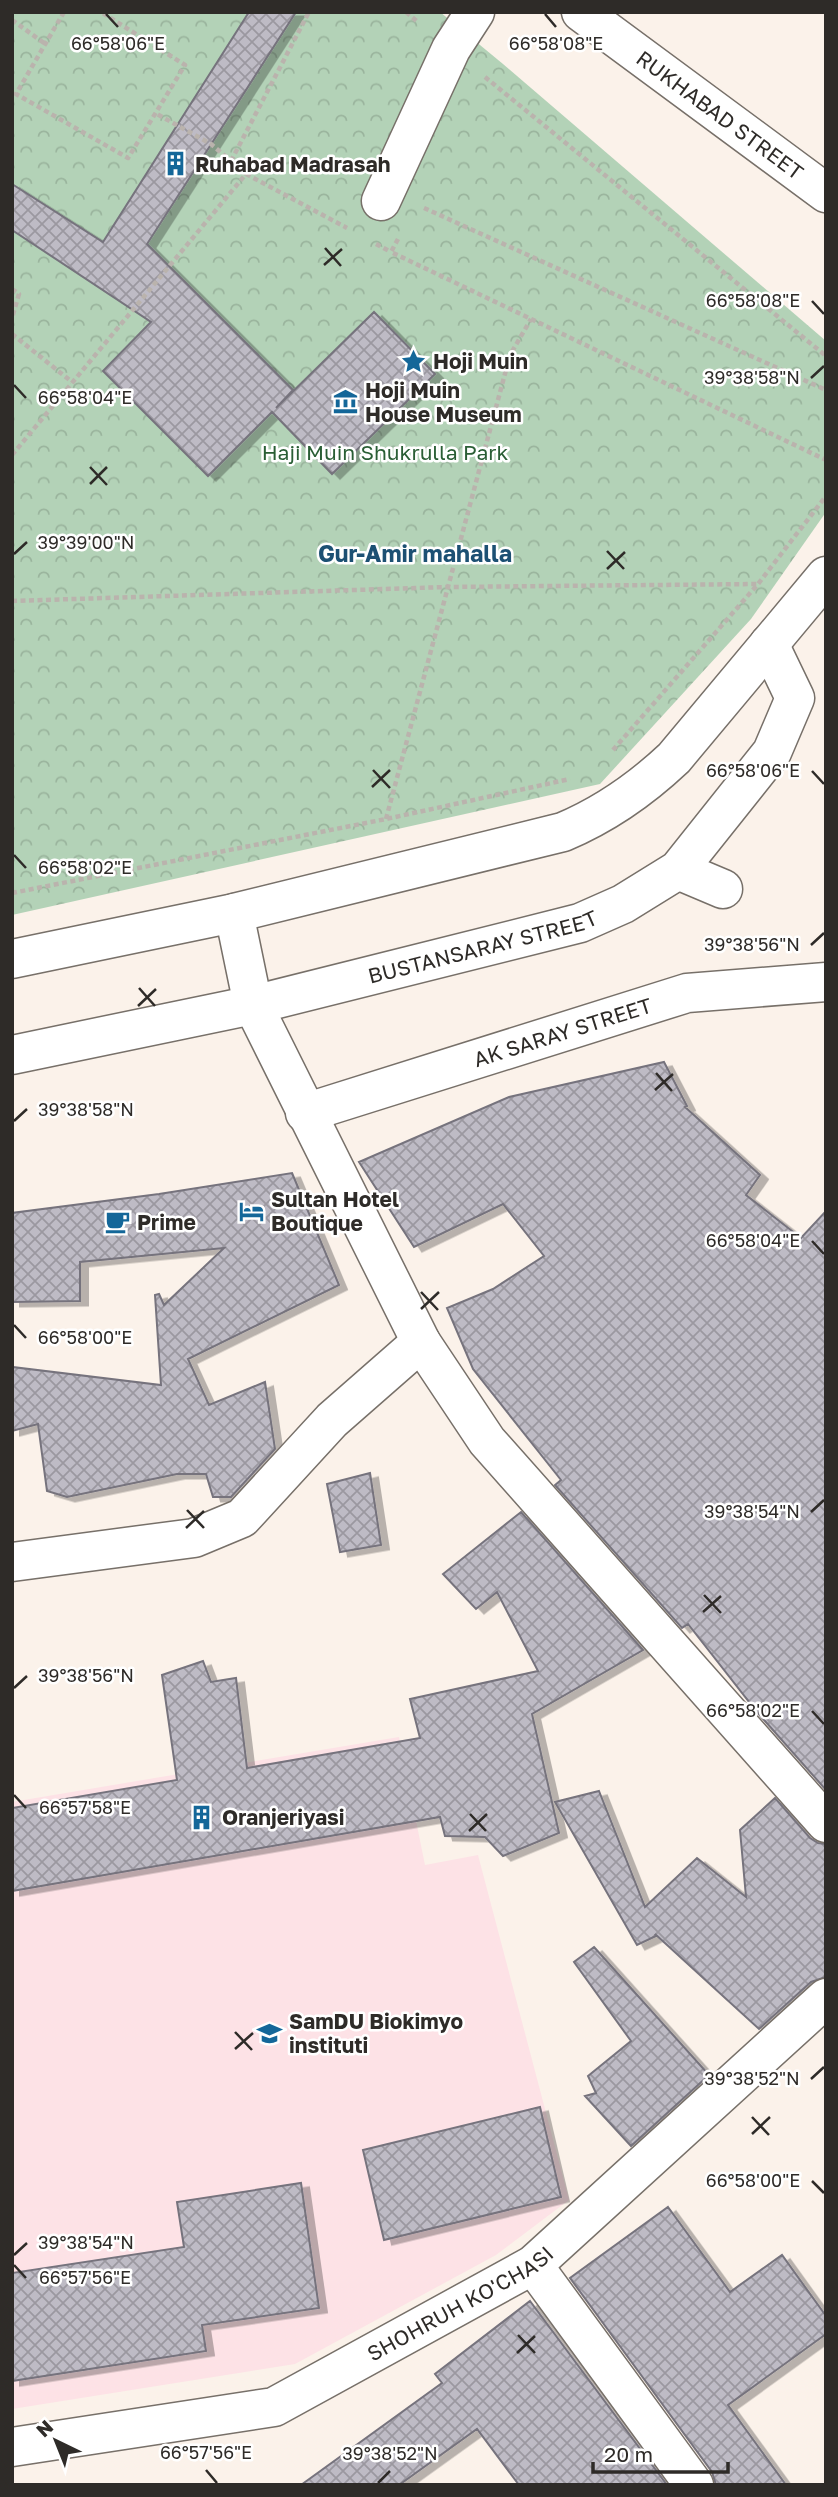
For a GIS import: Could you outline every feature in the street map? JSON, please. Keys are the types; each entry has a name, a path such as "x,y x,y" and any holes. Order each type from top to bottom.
{"street":[{"path":"399,211 451,49 475,12"},
{"name":"RUKHABAD STREET","path":"581,12 826,193"},
{"path":"12,959 234,913 564,832 591,821 647,784 674,758 826,576"},
{"name":"BUSTANSARAY STREET","path":"12,1055 253,1005 580,923 623,904 678,870 810,703 769,644"},
{"path":"678,870 723,889"},
{"path":"234,913 253,1005 421,1342 487,1441 826,1823"},
{"name":"AK SARAY STREET","path":"305,1113 687,993 826,982"},
{"path":"12,1562 194,1538 242,1518 332,1420 421,1342"},
{"name":"SHOHRUH KO'CHASI","path":"12,2447 274,2407 533,2265 826,1998"},
{"path":"533,2265 694,2485"}],"path":[{"path":"64,12 16,94 128,158 185,65 101,12"},
{"path":"231,161 309,12"},
{"path":"406,12 826,356"},
{"path":"12,20 44,43"},
{"path":"155,113 211,144 246,174 355,233"},
{"path":"12,455 246,174"},
{"path":"391,252 399,211 826,390"},
{"path":"367,239 826,460"},
{"path":"12,289 19,294 12,318"},
{"path":"386,819 510,355 531,319"},
{"path":"12,334 72,382"},
{"path":"611,753 758,584 826,496"},
{"path":"12,601 447,587 758,584"},
{"path":"12,893 386,819 580,777"}],"shaded area":[{"name":"SamDU Biokimyo instituti","path":"399,1737 425,1865 478,1855 569,2200 496,2255 295,2364 12,2409 12,1802"}],"green space":[{"name":"Haji Muin Shukrulla Park","path":"12,12 440,12 826,341 826,512 751,619 600,784 12,915"}],"building":[{"path":"249,12 296,12 147,244 293,390 276,408 374,312 435,374 332,474 272,412 208,476 103,371 151,322 12,230 12,184 103,242"},
{"path":"664,1062 687,1106 685,1107 760,1175 746,1195 801,1238 826,1211 826,1790 757,1712 688,1624 682,1628 555,1485 561,1480 473,1369 447,1308 493,1289 544,1256 503,1204 414,1247 359,1162 509,1097"},
{"path":"292,1173 339,1285 188,1359 209,1405 265,1382 275,1449 231,1497 213,1497 206,1474 177,1474 67,1497 47,1491 38,1424 12,1431 12,1367 161,1385 155,1295 159,1294 164,1305 224,1248 80,1262 80,1301 12,1302 12,1213"},
{"path":"370,1473 381,1545 340,1552 327,1484"},
{"path":"521,1512 643,1650 532,1714 559,1833 503,1856 485,1837 445,1836 440,1817 12,1891 12,1808 177,1780 162,1675 203,1661 211,1682 236,1678 247,1768 420,1738 410,1699 538,1671 497,1592 476,1609 443,1574"},
{"path":"599,1791 645,1907 697,1858 746,1897 740,1830 775,1798 810,1838 826,1844 826,1977 811,1982 759,2029 655,1934 656,1936 637,1945 555,1802"},
{"path":"594,1947 709,2075 631,2146 585,2096 596,2093 588,2076 631,2041 574,1962"},
{"path":"540,2107 561,2197 384,2240 363,2150"},
{"path":"301,2183 319,2308 202,2325 206,2351 12,2381 12,2273 184,2247 177,2202"},
{"path":"668,2207 730,2292 782,2255 826,2316 826,2334 728,2405 786,2485 716,2485 712,2472 570,2278"},
{"path":"530,2301 667,2485 519,2485 477,2429 399,2485 301,2485 442,2383 435,2374"}],"place":[{"name":"Ruhabad Madrasah","path":"175,164"},
{"name":"Hoji Muin","path":"413,361"},
{"name":"Hoji Muin House Museum","path":"345,402"},
{"name":"Sultan Hotel Boutique","path":"251,1211"},
{"name":"Prime","path":"117,1222"},
{"name":"Oranjeriyasi","path":"202,1817"},
{"name":"SamDU Biokimyo instituti","path":"269,2033"}],"district":[{"name":"Gur-Amir mahalla","path":"415,553"}]}
